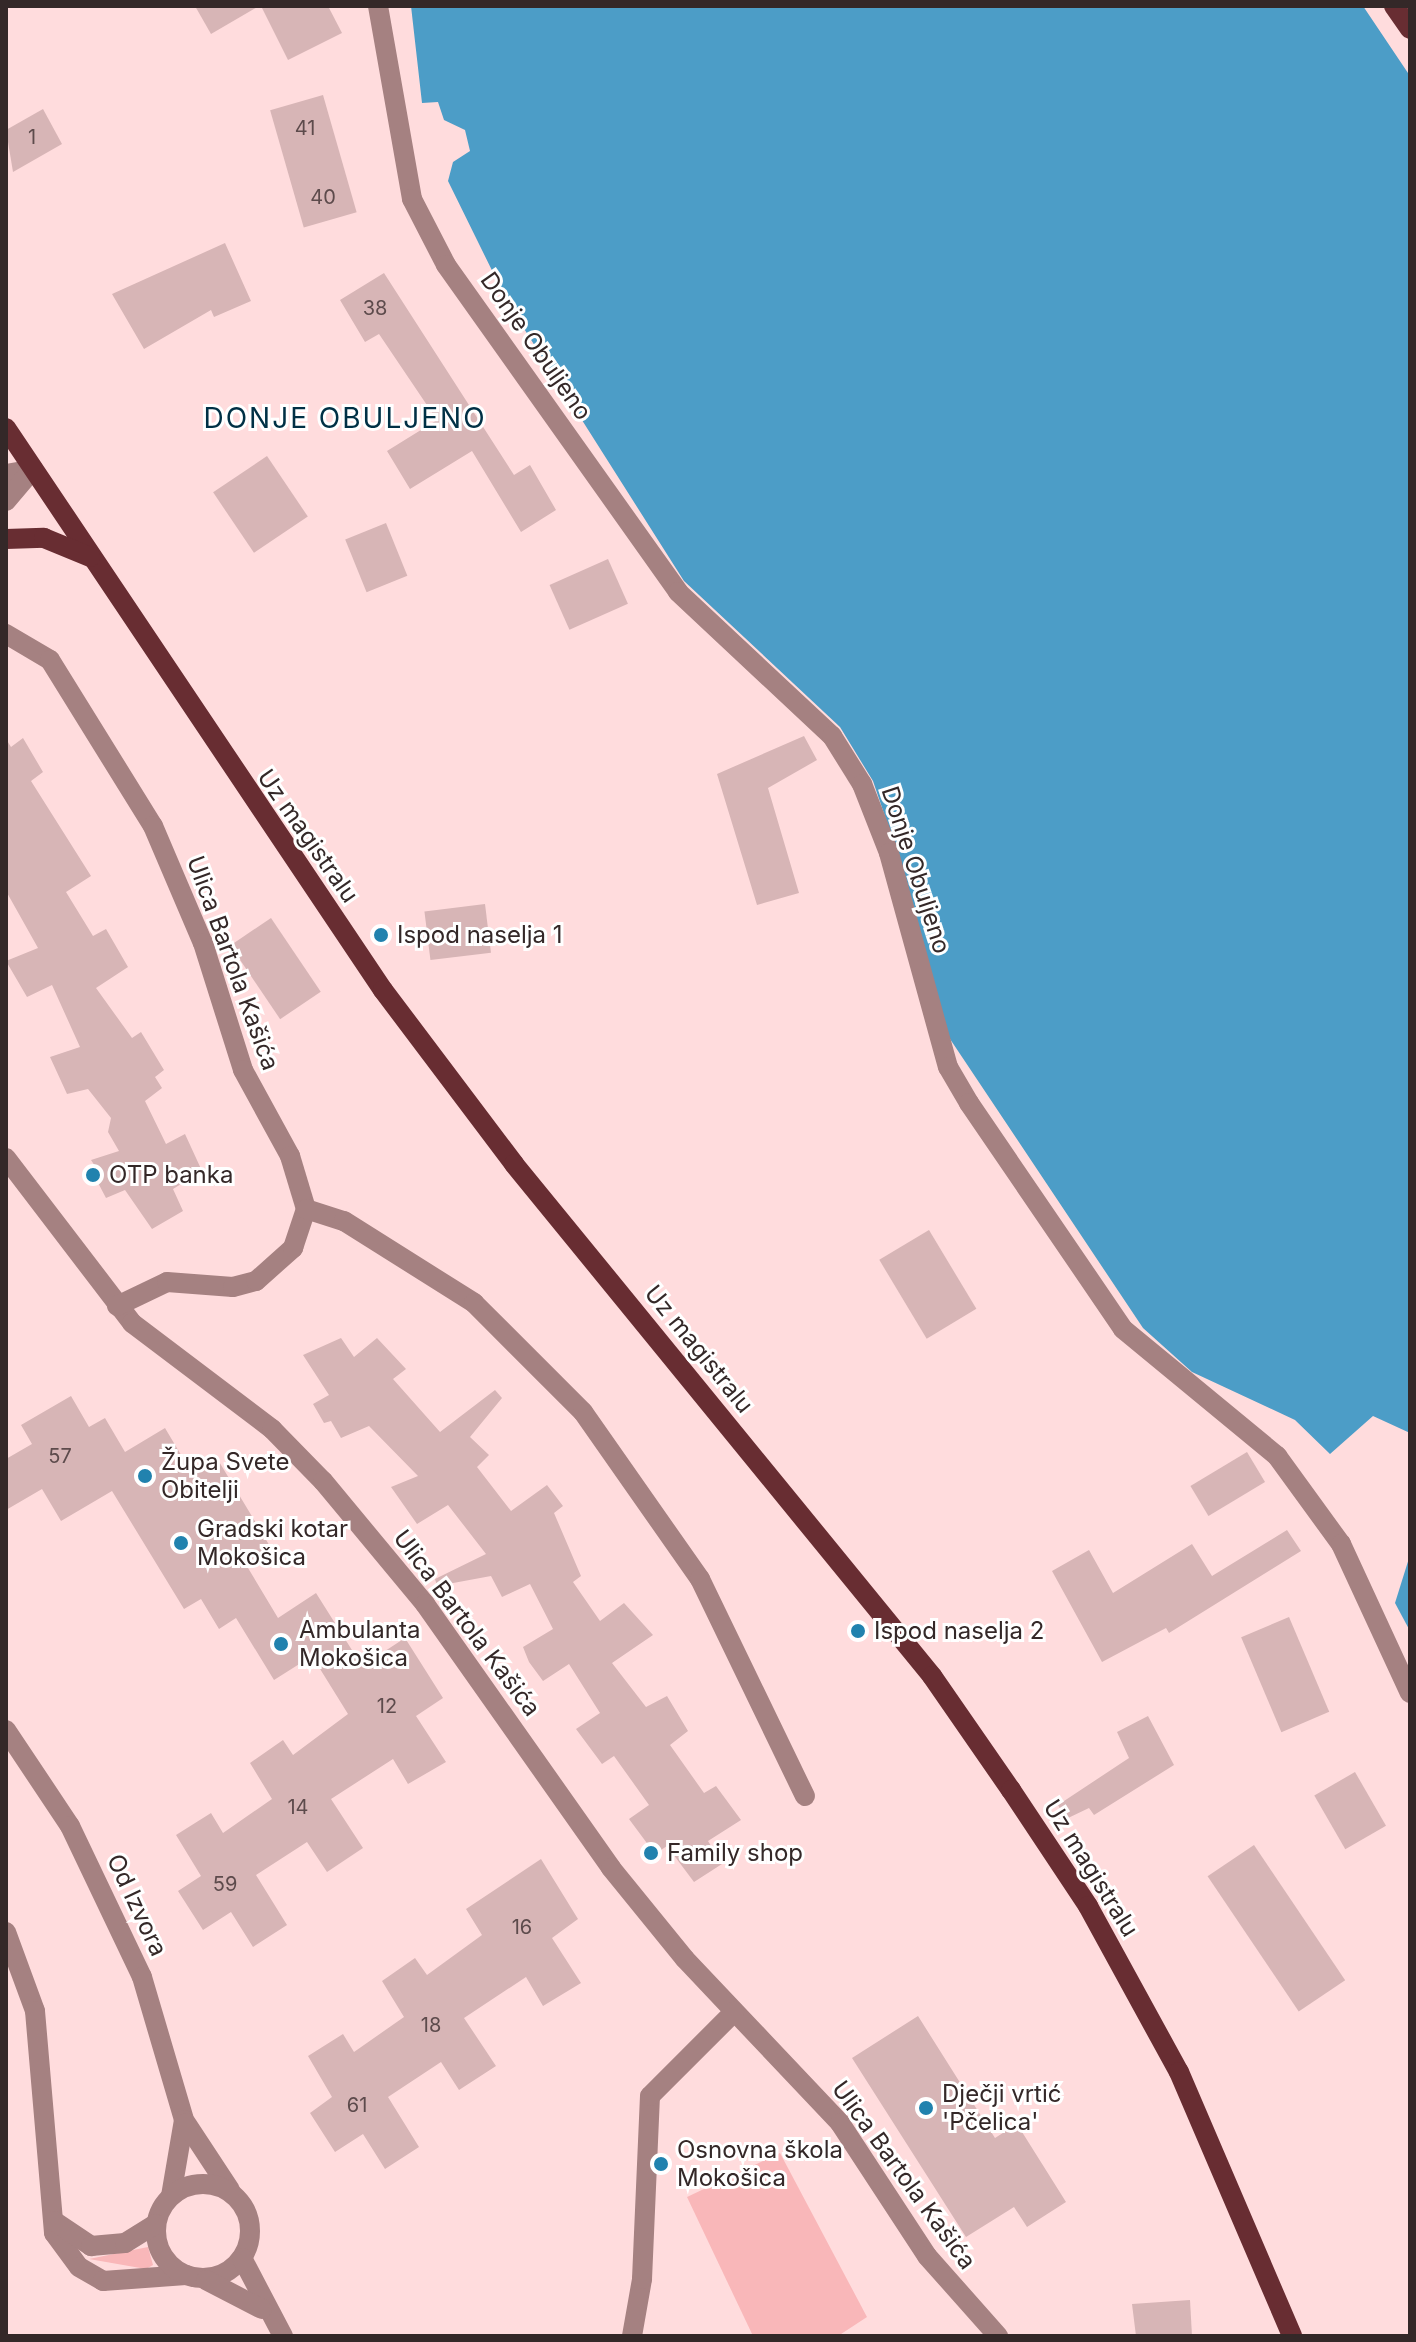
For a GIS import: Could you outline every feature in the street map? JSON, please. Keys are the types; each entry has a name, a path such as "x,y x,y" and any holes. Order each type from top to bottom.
{"main road":[{"path":"1394,6 1410,29"},
{"name":"Uz magistralu","path":"6,428 392,1002 514,1164 932,1676 1011,1790 1088,1906 1179,2072 1292,2336"},
{"path":"6,539 44,538 91,558"}],"street":[{"name":"Donje Obuljeno","path":"378,6 412,199 446,265 678,592 832,736 862,784 948,1067 969,1103 1123,1329 1277,1456 1341,1544 1410,1693"},
{"path":"6,474 33,469"},
{"path":"6,501 33,469"},
{"name":"Ulica Bartola Kašića","path":"6,634 50,660 153,826 203,943 243,1070 290,1156 306,1209"},
{"name":"Ulica Bartola Kašića","path":"6,1158 117,1306 150,1340 272,1429 323,1481 425,1604 611,1868 734,2012 840,2123 927,2256 998,2336"},
{"path":"117,1306 167,1282 233,1287 256,1281 293,1248 306,1209 344,1221 474,1303 583,1412 700,1579 805,1796"},
{"name":"Od Izvora","path":"6,1730 70,1826 142,1977 184,2120 235,2195"},
{"path":"6,1932 35,2011 49,2215 63,2249 103,2281 194,2277 226,2284 268,2314"},
{"path":"632,2336 650,2096 734,2012"},
{"name":"Od Izvora","path":"171,2196 184,2120"},
{"path":"49,2215 91,2246 125,2243 156,2224 171,2196 210,2184 235,2195 249,2218 242,2258 268,2314 283,2336"},
{"path":"156,2224 162,2255 194,2277"},
{"path":"194,2277 242,2258"}],"shaded area":[{"path":"780,2153 867,2317 838,2336 753,2336 687,2197"},
{"path":"148,2247 153,2265 146,2269 89,2259"}],"water":[{"path":"411,6 1363,6 1410,76 1410,1433 1373,1416 1330,1454 1295,1420 1192,1372 1143,1328 944,1030 896,849 873,781 840,727 684,581 509,305 448,181 453,162 470,151 465,130 444,120 438,102 422,103"},
{"path":"1410,1555 1410,1631 1395,1603"}],"building":[{"path":"195,6 259,6 211,34"},
{"path":"261,6 328,6 342,33 288,60"},
{"path":"323,95 357,212 304,227 270,110"},
{"path":"43,109 62,144 13,172 6,130"},
{"path":"225,243 251,301 214,317 211,310 144,349 112,294"},
{"path":"384,273 514,475 530,465 556,510 521,532 472,451 410,489 387,451 437,420 379,334 365,342 340,300"},
{"path":"267,456 308,517 254,553 213,492"},
{"path":"386,523 407,576 367,592 345,539"},
{"path":"608,559 628,604 569,630 550,585"},
{"path":"804,736 817,760 768,788 799,893 757,905 717,774"},
{"path":"23,738 43,772 31,781 91,876 66,892 93,936 106,929 128,967 96,988 132,1038 141,1032 164,1070 155,1077 162,1088 145,1101 166,1144 185,1134 202,1171 173,1189 183,1211 152,1229 125,1190 106,1198 96,1179 101,1175 91,1160 119,1151 108,1132 111,1118 88,1089 67,1094 50,1057 80,1047 52,985 27,997 6,961 38,948 6,891 6,739 11,747"},
{"path":"485,904 491,953 430,960 424,911"},
{"path":"271,918 321,992 280,1019 230,945"},
{"path":"929,1230 976,1309 927,1339 879,1260"},
{"path":"341,1338 354,1357 377,1338 406,1369 393,1379 440,1432 495,1390 502,1398 470,1437 489,1455 477,1467 511,1511 547,1485 563,1506 554,1513 581,1576 573,1582 600,1621 624,1603 653,1635 612,1663 646,1707 667,1696 688,1731 670,1745 704,1793 716,1786 741,1820 708,1841 722,1864 694,1882 667,1846 655,1854 629,1819 649,1805 614,1756 602,1764 576,1729 600,1713 569,1664 543,1681 529,1662 523,1647 553,1629 530,1584 502,1597 491,1576 437,1586 435,1579 486,1554 448,1505 417,1524 391,1487 418,1476 369,1426 341,1438 331,1421 324,1423 313,1404 329,1395 303,1355"},
{"path":"71,1396 89,1427 105,1418 125,1452 165,1428 190,1470 215,1455 271,1548 245,1563 278,1618 316,1593 362,1666 405,1638 443,1698 416,1716 446,1762 408,1784 393,1759 331,1799 363,1848 327,1872 307,1842 256,1875 287,1925 253,1947 231,1912 203,1930 178,1891 201,1876 176,1835 211,1813 223,1833 272,1799 250,1763 283,1740 293,1755 348,1714 312,1656 274,1680 236,1618 219,1629 201,1599 184,1609 112,1491 61,1521 42,1489 6,1510 6,1459 32,1444 21,1425"},
{"path":"1247,1452 1265,1482 1208,1516 1190,1486"},
{"path":"1287,1530 1301,1551 1169,1633 1166,1628 1102,1662 1052,1571 1089,1550 1113,1593 1192,1544 1212,1576"},
{"path":"1289,1617 1329,1712 1281,1732 1241,1637"},
{"path":"1148,1716 1174,1765 1094,1815 1089,1808 1066,1819 1058,1805 1129,1758 1117,1732"},
{"path":"1355,1772 1386,1826 1345,1849 1314,1796"},
{"path":"1254,1845 1345,1980 1299,2011 1208,1876"},
{"path":"541,1859 578,1919 552,1938 581,1983 543,2006 526,1977 464,2018 496,2066 459,2090 441,2062 388,2097 419,2147 385,2169 363,2134 335,2152 310,2113 332,2097 308,2056 343,2034 354,2052 404,2017 382,1981 415,1958 427,1975 482,1935 466,1909"},
{"path":"918,2016 995,2138 1017,2124 1066,2202 1027,2227 1014,2207 966,2237 852,2058"},
{"path":"1190,2300 1192,2336 1136,2336 1132,2304"}],"place":[{"name":"Ispod naselja 1","path":"381,935"},
{"name":"OTP banka","path":"93,1175"},
{"name":"Župa Svete Obitelji","path":"145,1476"},
{"name":"Gradski kotar Mokošica","path":"181,1543"},
{"name":"Ispod naselja 2","path":"858,1631"},
{"name":"Ambulanta Mokošica","path":"281,1644"},
{"name":"Family shop","path":"651,1853"},
{"name":"Dječji vrtić 'Pčelica'","path":"926,2108"},
{"name":"Osnovna škola Mokošica","path":"661,2164"}],"district":[{"name":"DONJE OBULJENO","path":"345,418"}]}
